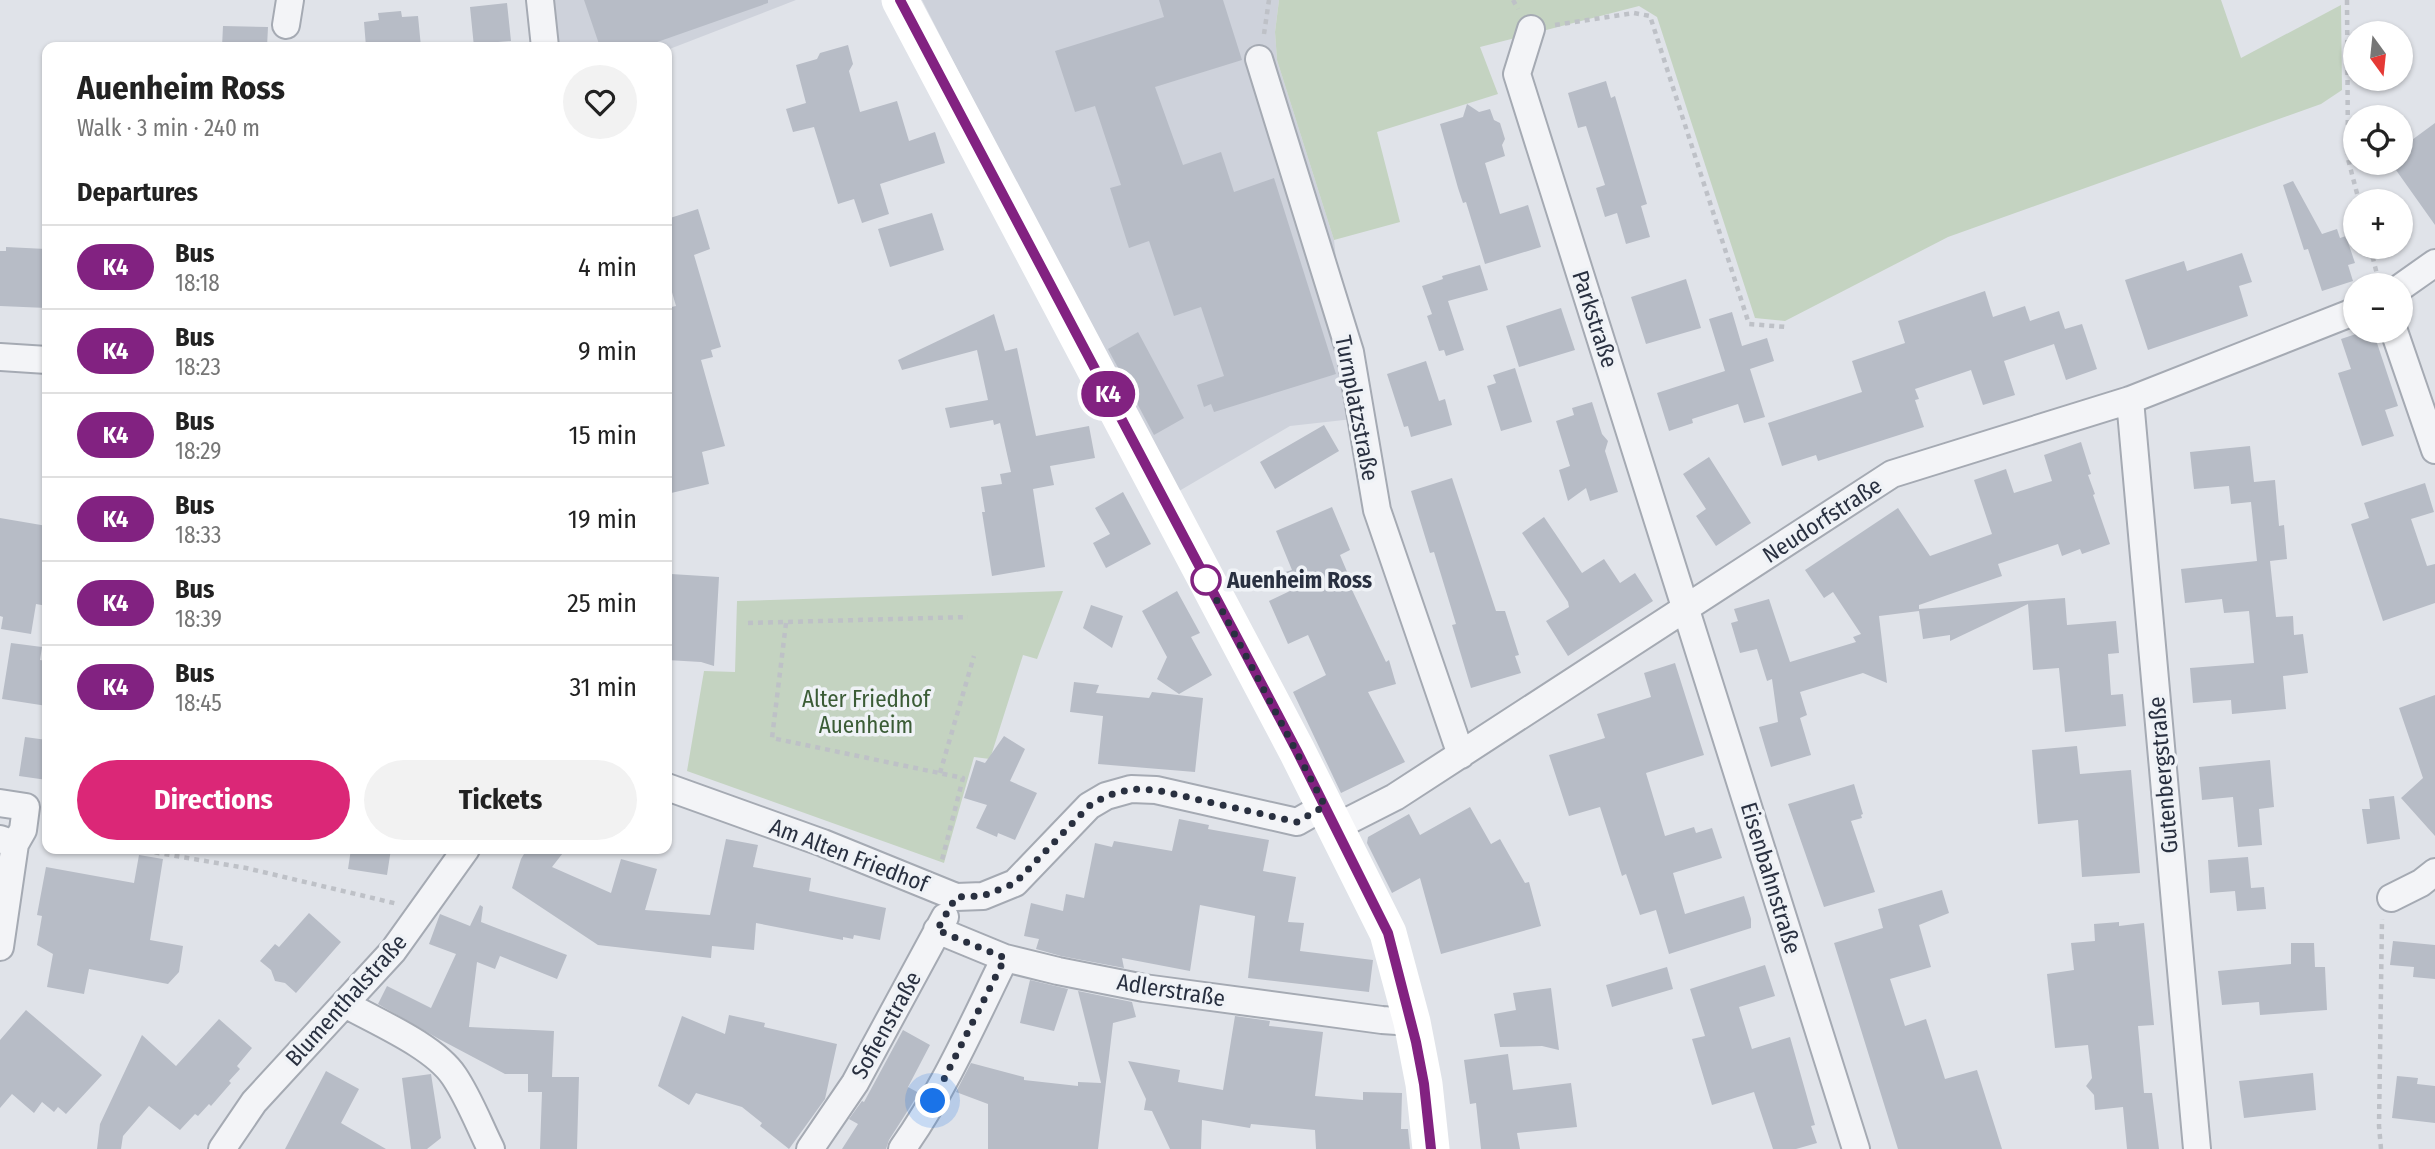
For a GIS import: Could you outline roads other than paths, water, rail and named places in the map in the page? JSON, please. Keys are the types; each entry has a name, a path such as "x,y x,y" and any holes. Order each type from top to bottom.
{"street":[{"path":"540,0 544,42"},
{"path":"900,0 1330,816 1388,933 1412,1021 1424,1084 1431,1149"},
{"name":"Parkstraße","path":"1531,29 1517,74 1686,608"},
{"name":"Turnplatzstraße","path":"1259,59 1350,352 1377,510 1461,755"},
{"path":"2413,279 2435,263"},
{"name":"Neudorfstraße","path":"1330,816 1395,797 1892,474 2130,400 2343,316"},
{"path":"2398,343 2435,450"},
{"path":"0,357 42,360"},
{"name":"Gutenbergstraße","path":"2130,400 2197,1149"},
{"name":"Eisenbahnstraße","path":"1686,608 1856,1149"},
{"name":"Am Alten Friedhof","path":"672,789 823,842 945,893 983,896 1015,883 1089,806 1106,796 1131,789 1156,790 1297,822 1330,816"},
{"path":"0,803 26,807 23,830 8,841 0,947"},
{"name":"Blumenthalstraße","path":"222,1149 254,1102 393,951 462,854"},
{"path":"2391,898 2421,883 2435,872"},
{"name":"Sofienstraße","path":"810,1149 855,1083 937,930 945,893"},
{"name":"Adlerstraße","path":"937,930 1005,958 1144,988 1382,1020 1412,1021"},
{"path":"902,1149 922,1121 944,1081 1005,958"},
{"path":"345,1004 430,1051 444,1064 454,1075 491,1149"}],"place":[{"name":"Auenheim Ross","path":"1206,580"}],"park label":[{"name":"Alter Friedhof Auenheim","path":"866,712"}]}
